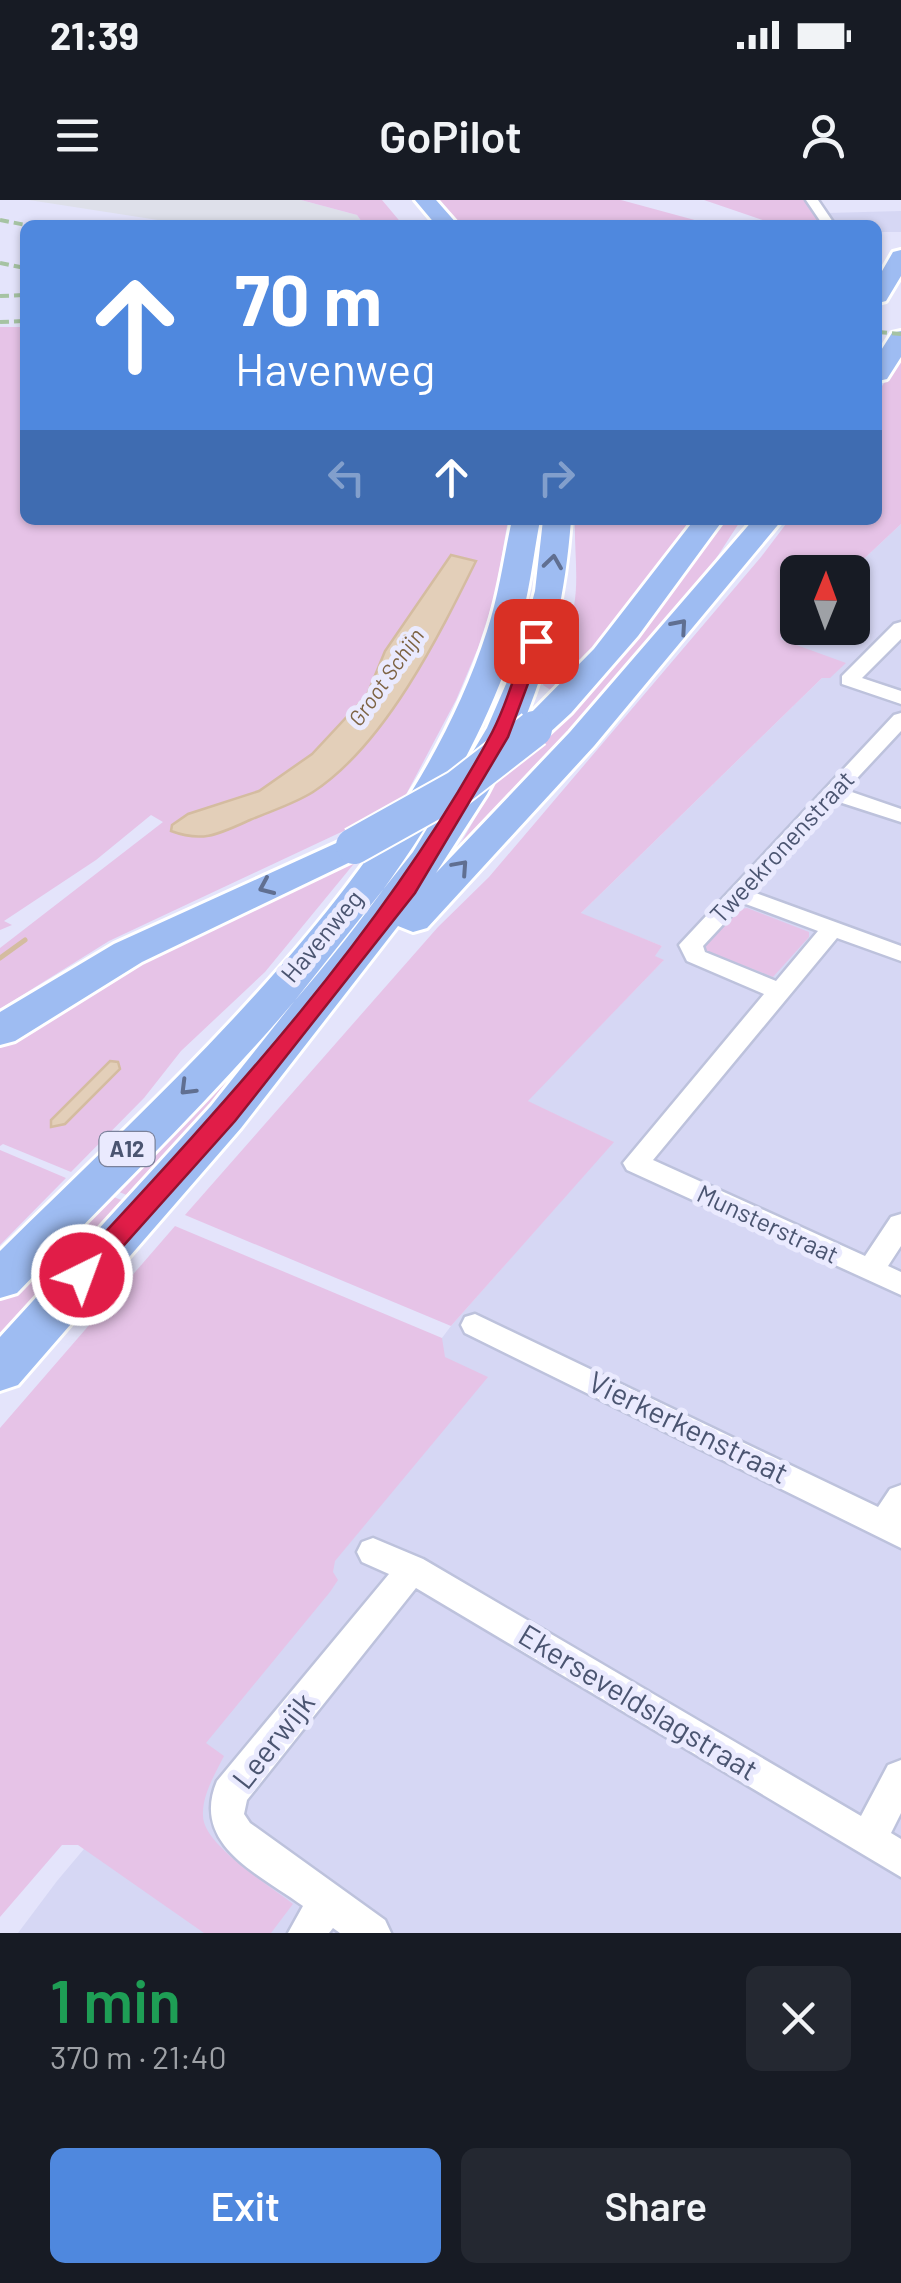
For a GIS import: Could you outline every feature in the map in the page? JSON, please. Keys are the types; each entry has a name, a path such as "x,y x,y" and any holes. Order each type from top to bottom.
{"highway":[{"path":"399,200 416,220"},
{"path":"425,200 443,220"},
{"path":"882,289 901,258"},
{"path":"882,368 901,338"},
{"name":"Havenweg","path":"0,1280 215,1059 371,878 435,782 486,679 512,601 525,525"},
{"name":"Havenweg","path":"227,1116 408,889 499,737 522,683 547,599 556,525"},
{"path":"0,1032 58,991 140,944 354,846 458,788 575,693 613,650 705,525"},
{"path":"227,1116 284,1065 582,739 764,525"},
{"name":"A12","path":"0,1372 227,1116"}],"street":[{"path":"901,628 849,680 901,698"},
{"name":"Tweekronenstraat","path":"776,990 691,951 694,940 901,719"},
{"path":"833,793 901,816"},
{"path":"738,894 901,954"},
{"path":"776,990 832,928"},
{"name":"Munsterstraat","path":"776,990 636,1163 901,1284"},
{"path":"870,1271 901,1224"},
{"name":"Vierkerkenstraat","path":"475,1325 892,1529"},
{"path":"892,1529 901,1498"},
{"name":"Ekerseveldslagstraat","path":"374,1552 412,1569 901,1859"},
{"name":"Leerwijk","path":"372,1933 317,1918 237,1836 226,1816 230,1793 412,1569"},
{"path":"868,1840 901,1777"}],"shaded area":[{"path":"29,200 301,200 357,215 360,220 158,220"},
{"path":"301,200 382,200 399,220 360,220 357,215"},
{"path":"435,200 621,200 695,220 453,220"},
{"path":"704,200 806,200 821,220 762,220"},
{"path":"806,200 818,200 827,213 901,211 901,232 882,232 882,220 821,220"},
{"path":"0,327 20,327 20,525 507,525 495,595 478,648 456,700 401,804 109,941 0,1009 0,948 163,822 151,815 96,860 4,921 12,925 0,930","holes":["450,555 476,562 386,718 340,771 308,793 240,799 277,781 312,754 367,695 385,651"]},
{"path":"901,358 901,524 868,555 780,555 780,645 796,645 846,663 830,678 822,678 581,913 662,946 655,956 664,960 528,1101 614,1142 451,1326 185,1215 438,927 489,877 785,525 882,525 882,386"},
{"path":"901,524 901,1933 18,1933 57,1881 292,1602 267,1570 451,1326 613,1142 527,1101 663,961 654,956 662,946 580,914 822,678 830,678 786,645 870,645 868,555"},
{"path":"575,525 690,525 612,629 555,693 543,685 568,627 576,585"},
{"path":"715,525 738,525 678,617 569,741 455,853 504,768"},
{"path":"447,804 335,957 129,1196 107,1187 428,816"},
{"path":"366,849 265,972 181,1051 144,1098 71,1172 0,1146 0,1041 44,1006"},
{"path":"741,909 809,932 809,937 773,977 704,950 704,944"},
{"path":"0,1150 66,1178 0,1245"},
{"path":"101,1192 124,1201 0,1341 0,1300"},
{"path":"175,1226 442,1338 445,1357 488,1377 335,1561 333,1572 338,1580 330,1592 206,1743 224,1756 205,1800 206,1827 226,1852 293,1904 271,1933 204,1933 78,1845 62,1845 0,1917 0,1428"}],"water":[{"name":"Groot Schijn","path":"451,555 476,561 408,687 364,747 339,772 306,796 220,833 192,836 171,831 172,825 188,814 259,791 312,754 367,695 385,651"},
{"path":"110,1061 118,1062 120,1069 65,1124 51,1127 51,1120"}],"waterway":[{"path":"0,958 25,940"}],"railway":[{"path":"0,220 20,224"},
{"path":"0,263 20,267"},
{"path":"0,296 20,295"},
{"path":"0,322 20,321"},
{"path":"882,332 901,334"}],"route":[{"path":"82,1275 227,1116 408,889 499,737 536,641"}]}
